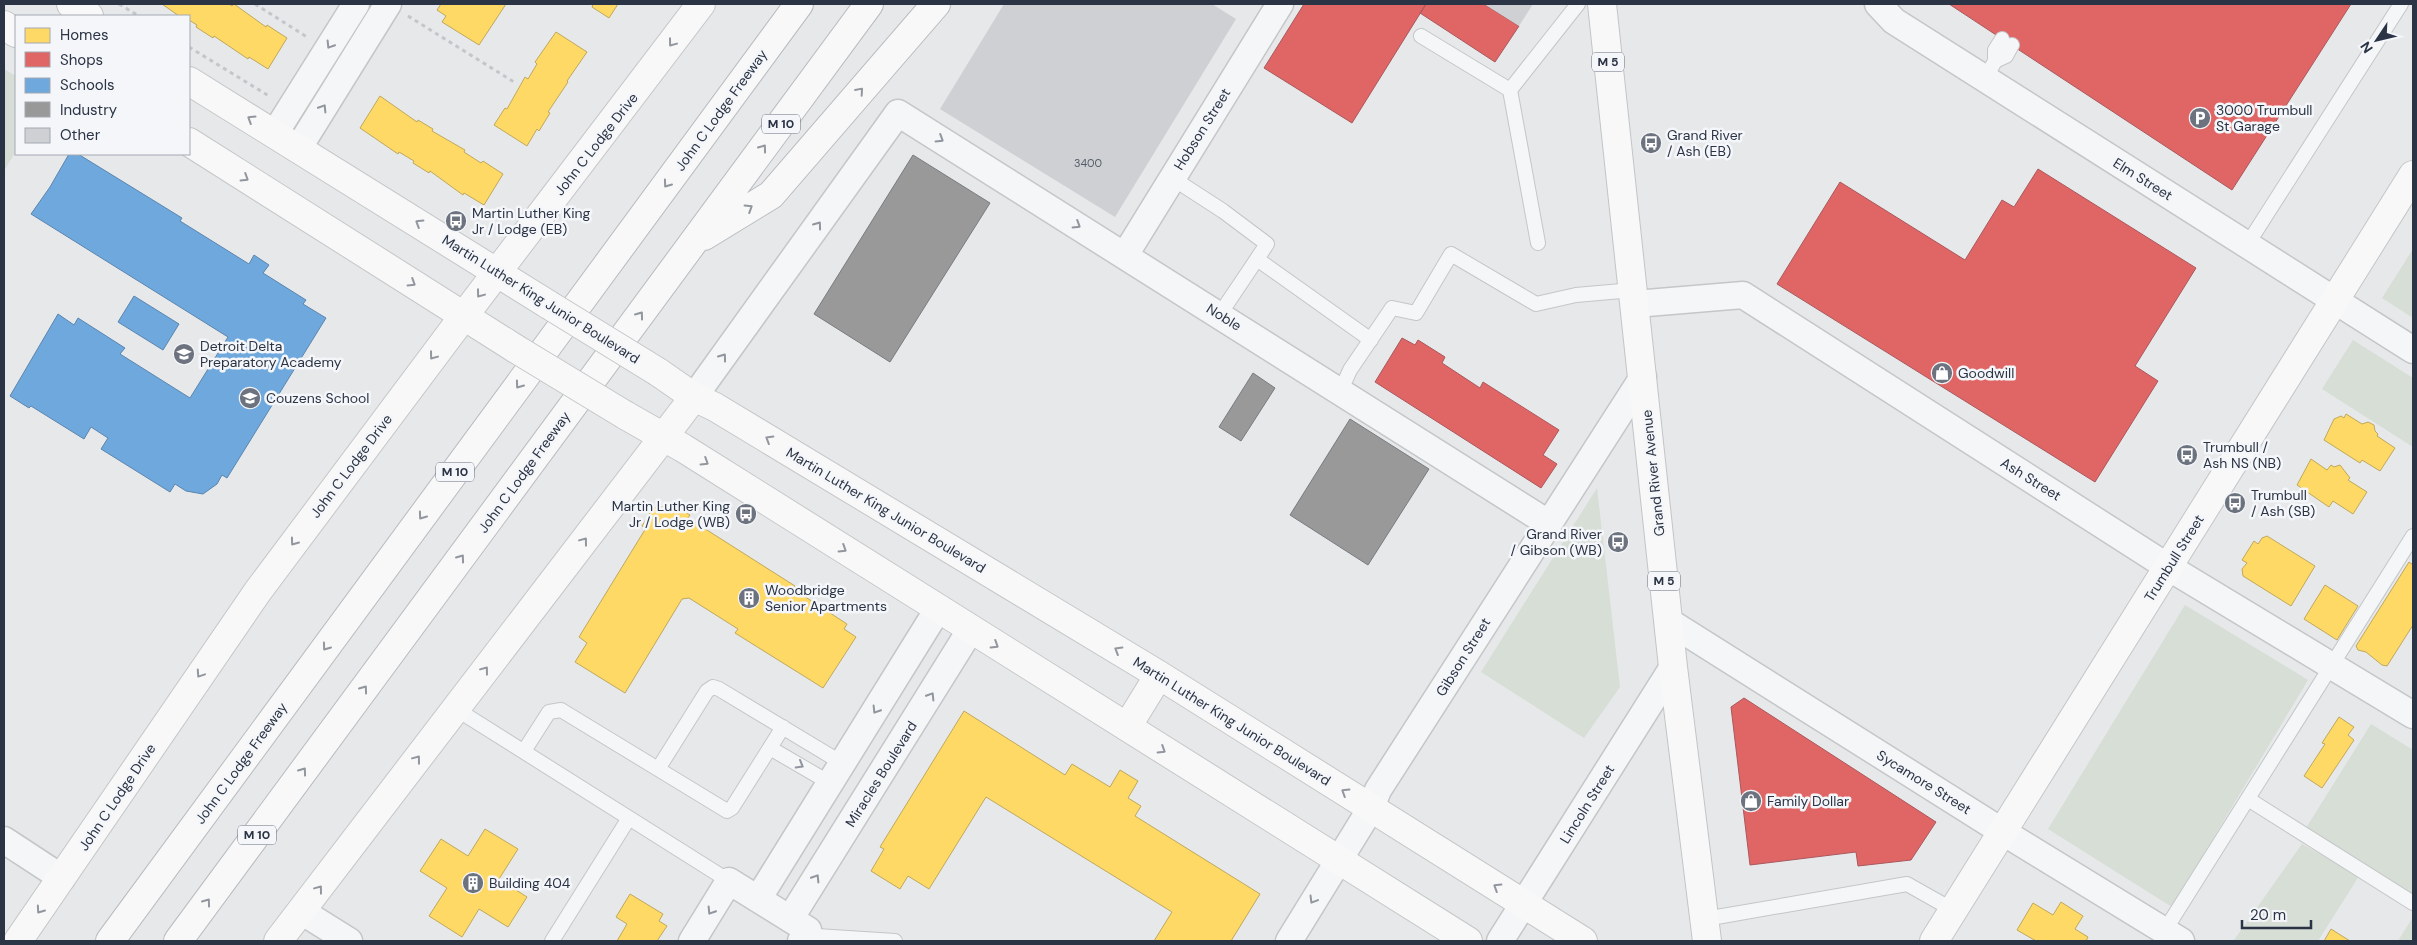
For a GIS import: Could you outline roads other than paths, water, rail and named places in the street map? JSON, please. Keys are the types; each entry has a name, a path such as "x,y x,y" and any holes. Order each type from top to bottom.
{"main road":[{"name":"John C Lodge Drive","path":"18,941 252,599 463,316 701,4"},
{"name":"John C Lodge Freeway","path":"110,941 799,4"},
{"name":"John C Lodge Freeway","path":"178,941 870,4"},
{"path":"692,243 771,195 936,4"},
{"name":"Grand River Avenue","path":"1602,4 1673,667 1706,930"},
{"path":"4,25 15,32"},
{"name":"Martin Luther King Junior Boulevard","path":"190,81 658,372 694,397 715,406 1159,675 1583,941"},
{"path":"190,143 463,316 625,415 664,436 1468,941"},
{"name":"Trumbull Street","path":"1934,941 2413,175"},
{"path":"278,941 694,397"},
{"path":"1126,727 1159,675"}],"street":[{"path":"275,133 356,4"},
{"name":"Hobson Street","path":"1125,254 1280,4"},
{"name":"Elm Street","path":"1878,4 1894,22 1990,70 2247,245 2413,350"},
{"path":"298,149 395,8"},
{"name":"Noble","path":"694,397 898,113 1125,254 1548,522"},
{"name":"Ash Street","path":"1634,297 1743,295 2168,567 2413,715"},
{"name":"Gibson Street","path":"1289,941 1370,808 1378,790 1548,522 1643,377"},
{"path":"758,899 938,609"},
{"name":"Sycamore Street","path":"1668,621 2168,938"},
{"name":"Miracles Boulevard","path":"808,934 971,629"},
{"name":"Lincoln Street","path":"1500,941 1673,667"},
{"path":"4,840 62,878"},
{"path":"692,941 729,881 808,934"},
{"path":"301,911 349,941"}],"lane":[{"path":"1510,90 1578,4"},
{"path":"2247,245 2400,4"},
{"path":"1421,36 1510,90 1538,243"},
{"path":"1990,70 2006,56 2007,42"},
{"path":"1172,178 1224,211 1267,244 1220,314"},
{"path":"1341,390 1350,370 1392,308 1416,313 1451,254 1536,304 1576,295 1634,297"},
{"path":"1257,259 1371,340"},
{"path":"2168,938 2248,799 2413,536"},
{"path":"658,769 707,691 713,688 719,689 783,727 836,773"},
{"path":"456,709 729,881"},
{"path":"524,752 549,712 561,710 727,811 732,808 783,727"},
{"path":"770,748 836,773"},
{"path":"2248,799 2413,903"},
{"path":"552,941 629,818"},
{"path":"1706,930 1908,884 1953,910"},
{"path":"808,934 895,941"}],"place":[{"name":"3000 Trumbull St Garage","path":"2200,118"},
{"name":"Grand River / Ash (EB)","path":"1651,143"},
{"name":"Martin Luther King Jr / Lodge (EB)","path":"456,221"},
{"name":"Detroit Delta Preparatory Academy","path":"184,354"},
{"name":"Goodwill","path":"1942,373"},
{"name":"Couzens School","path":"250,398"},
{"name":"Trumbull / Ash NS (NB)","path":"2187,455"},
{"name":"Trumbull / Ash (SB)","path":"2235,503"},
{"name":"Martin Luther King Jr / Lodge (WB)","path":"746,514"},
{"name":"Grand River / Gibson (WB)","path":"1618,542"},
{"name":"Woodbridge Senior Apartments","path":"749,598"},
{"name":"Family Dollar","path":"1751,801"},
{"name":"Building 404","path":"473,883"}]}
